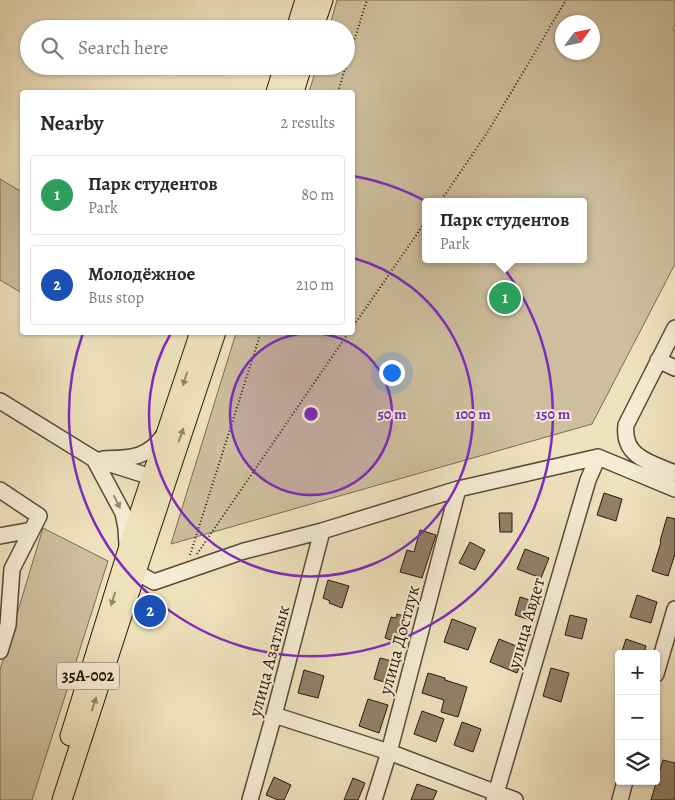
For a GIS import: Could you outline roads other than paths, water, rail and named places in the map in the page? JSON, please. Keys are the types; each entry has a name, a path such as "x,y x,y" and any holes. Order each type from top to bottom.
{"main road":[{"path":"299,20 305,0"},
{"path":"317,20 323,0"},
{"path":"277,90 281,75"},
{"path":"295,90 299,75"},
{"name":"35А-002","path":"62,800 136,572 170,425 199,335"},
{"name":"35А-002","path":"50,800 127,552 159,479 215,335"}],"street":[{"path":"675,328 626,425 627,439 630,447 636,454 642,459 675,472"},
{"path":"658,360 675,368"},
{"path":"0,401 94,459 159,479"},
{"path":"94,459 142,455 157,444 170,425"},
{"path":"136,572 154,582 244,551 322,531 458,489 598,457 675,489"},
{"name":"улица Авдет","path":"495,796 585,490 598,457"},
{"path":"94,459 123,513 127,552"},
{"name":"улица Достлук","path":"374,800 389,752 458,489"},
{"path":"0,490 39,516 12,569 8,626 0,651"},
{"path":"0,536 32,530"},
{"name":"улица Азатлык","path":"250,800 322,531"},
{"path":"660,660 675,609"},
{"path":"274,715 389,752 495,796 515,800"},
{"path":"620,800 624,785"}],"place":[{"name":"Парк студентов","path":"505,298"},
{"name":"Молодёжное","path":"150,611"}]}
